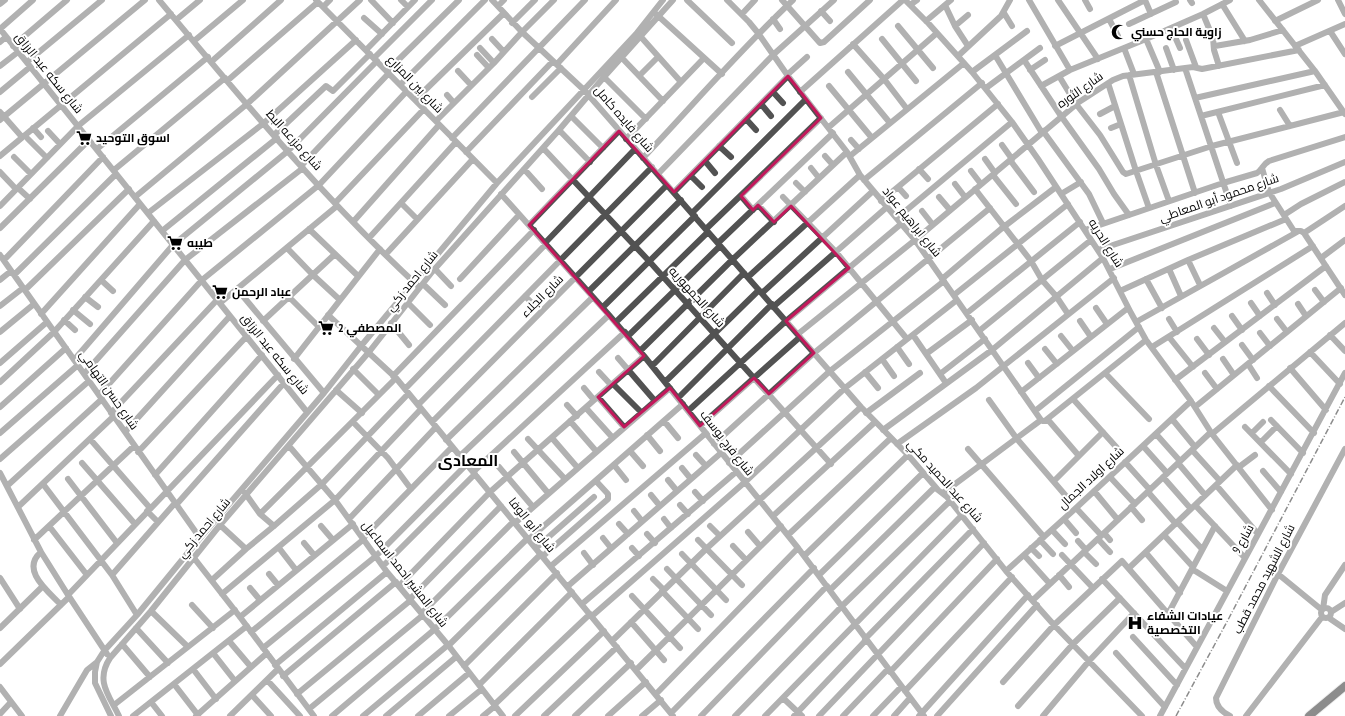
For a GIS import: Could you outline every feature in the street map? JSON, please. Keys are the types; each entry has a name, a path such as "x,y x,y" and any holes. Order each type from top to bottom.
{"main road":[{"path":"1308,716 1345,686"}],"street":[{"path":"0,4 5,0"},
{"path":"0,29 34,0"},
{"path":"13,46 67,0"},
{"path":"0,92 28,65 102,0"},
{"path":"47,158 1,116 44,84 145,0"},
{"name":"شارع مزرعه البط","path":"161,0 194,42 275,137 352,222 414,282 445,305"},
{"path":"176,20 200,0"},
{"path":"194,42 243,0"},
{"path":"96,149 281,0"},
{"path":"0,280 12,273 115,172 319,3 330,0"},
{"path":"135,197 247,104 360,0"},
{"path":"371,0 393,22"},
{"path":"401,0 408,7"},
{"path":"0,433 76,363 173,245 288,151 372,56 382,34 415,0"},
{"path":"162,231 275,137 326,86 333,91 432,0"},
{"path":"84,374 185,260 302,167 388,72 459,0"},
{"path":"400,85 485,0"},
{"name":"شارع فايده كامل","path":"492,0 538,48 584,90 732,260"},
{"path":"498,6 504,0"},
{"path":"512,22 535,0"},
{"path":"352,222 454,103 554,0"},
{"path":"369,238 401,203 454,140 538,48 585,0"},
{"path":"466,152 557,64 616,0"},
{"name":"شارع احمد زكي","path":"111,716 95,683 97,662 104,651 137,615 200,538 324,393 361,346 497,183 636,34 663,0"},
{"name":"شارع احمد زكي","path":"114,705 106,690 103,676 105,667 110,658 151,611 220,525 290,446 353,369 369,352 435,269 673,0"},
{"path":"687,0 732,43"},
{"name":"شارع ابراهيم عواد","path":"727,0 742,14 758,33 800,92 849,154 862,178 915,240 1034,411 1043,420 1049,421 1079,456"},
{"path":"742,14 755,0"},
{"path":"782,0 820,43 824,42 870,0"},
{"path":"643,158 722,74 758,33 793,0"},
{"path":"658,174 774,54 834,0"},
{"path":"800,92 904,0"},
{"name":"شارع الحريه","path":"904,0 926,21 958,56 1012,122 1110,269 1128,308 1146,340 1193,404 1212,433 1272,510"},
{"path":"910,5 917,0"},
{"path":"926,21 951,0"},
{"path":"958,56 996,22 1004,12 1010,0"},
{"path":"1029,0 1070,70"},
{"path":"1058,0 1098,59"},
{"path":"1086,0 1090,9"},
{"path":"1055,46 1145,0 1151,14"},
{"path":"1041,86 1070,70 1146,39 1203,14 1230,0"},
{"path":"1059,76 1076,104 1100,134 1123,172 1126,174 1212,146 1344,113 1315,71 1259,0"},
{"path":"1275,21 1318,0"},
{"path":"1338,0 1345,14"},
{"path":"1129,24 1176,2"},
{"name":"شارع بين المزارع","path":"319,3 497,183"},
{"path":"1222,4 1245,41"},
{"path":"945,5 955,26 968,46"},
{"path":"821,11 830,21"},
{"path":"653,12 722,74"},
{"path":"1004,12 1012,26"},
{"path":"415,100 504,13"},
{"path":"0,156 25,138 33,128 171,14"},
{"path":"1203,14 1213,38 1215,46 1214,50 1219,66"},
{"path":"955,26 968,15"},
{"path":"364,18 382,34"},
{"path":"772,19 780,29"},
{"path":"1109,19 1118,36"},
{"name":"شارع الثوره","path":"700,426 861,282 915,240 1061,116 1076,104 1108,83 1118,78 1132,75 1185,68 1196,67 1202,69 1219,66 1297,48 1345,24"},
{"path":"898,26 933,68"},
{"path":"1171,28 1180,48"},
{"name":"شارع سكه عبد الرزاق","path":"0,29 307,412"},
{"path":"1215,46 1245,41 1283,30"},
{"path":"972,72 1027,31"},
{"path":"1330,31 1344,51"},
{"path":"828,127 937,33"},
{"path":"0,204 17,189 78,126 189,35"},
{"path":"0,42 6,37"},
{"path":"641,37 681,82"},
{"path":"492,38 504,52"},
{"path":"882,39 916,81"},
{"path":"1146,39 1158,72 1194,193"},
{"path":"148,214 264,123 356,40"},
{"path":"1186,40 1196,67"},
{"path":"854,44 907,109"},
{"path":"480,48 494,63"},
{"path":"652,366 746,275 807,223 862,178 984,86 1040,48"},
{"path":"1124,48 1156,165 1170,201"},
{"path":"1166,48 1174,70"},
{"path":"0,66 18,52"},
{"path":"477,55 489,68"},
{"path":"995,55 1043,132 1081,182 1094,202 1103,223"},
{"path":"639,76 658,57"},
{"path":"674,192 807,57"},
{"path":"622,58 663,101"},
{"path":"626,139 704,58"},
{"path":"1024,60 1061,116 1099,169 1114,194 1130,214"},
{"path":"1030,70 1045,60"},
{"path":"283,676 398,584 490,492 628,370 687,303 833,165 859,149 964,63"},
{"path":"532,98 557,64"},
{"path":"1185,68 1231,206"},
{"path":"1195,98 1315,71"},
{"path":"458,72 471,85"},
{"path":"848,72 890,123"},
{"path":"604,77 646,119"},
{"path":"1108,83 1149,208"},
{"path":"829,86 872,138"},
{"path":"1201,116 1325,86"},
{"path":"7,486 100,397 202,280 319,185 407,91"},
{"path":"773,92 783,103"},
{"path":"446,95 454,103"},
{"path":"603,307 806,99"},
{"path":"761,104 771,116"},
{"path":"881,201 998,104"},
{"path":"1100,114 1115,106"},
{"path":"18,507 90,439 218,302 237,289 287,248 336,204 424,109"},
{"path":"1280,110 1290,126"},
{"path":"1218,112 1237,163"},
{"path":"571,116 603,148"},
{"path":"616,322 821,118"},
{"path":"746,119 756,130"},
{"path":"897,218 1012,122"},
{"path":"1111,128 1121,124"},
{"path":"33,128 41,137"},
{"path":"559,130 590,162"},
{"path":"48,131 60,144"},
{"path":"528,225 619,131"},
{"path":"230,716 267,680 277,667 385,569 474,473 675,290 758,205 833,133"},
{"path":"1085,230 1257,173 1266,162 1345,137"},
{"path":"0,228 89,140"},
{"path":"851,140 859,149"},
{"path":"720,146 731,157"},
{"path":"1002,146 1034,192"},
{"name":"شارع الجمهوريه","path":"543,148 663,276 831,464"},
{"path":"212,580 322,484 635,148"},
{"path":"825,156 833,165"},
{"path":"14,157 31,174"},
{"path":"1,257 103,157"},
{"path":"386,254 472,158"},
{"path":"985,159 1016,204"},
{"path":"705,161 715,173"},
{"name":"شارع محمود أبو المعاطي","path":"1098,250 1231,206 1345,162"},
{"path":"222,594 335,500 525,296 652,167"},
{"path":"810,168 819,178"},
{"path":"1262,168 1269,192 1275,203 1294,231 1300,232 1312,246 1345,295"},
{"path":"524,169 542,189"},
{"path":"919,169 928,179"},
{"path":"971,171 981,184"},
{"path":"0,172 17,189 30,199"},
{"path":"691,176 702,187"},
{"path":"1061,194 1081,182"},
{"path":"1120,291 1285,217 1301,204 1345,182"},
{"path":"796,183 805,192"},
{"path":"955,184 965,197"},
{"name":"شارع الجلاء","path":"240,617 333,540 434,425 576,277 667,185"},
{"path":"898,187 906,196"},
{"path":"729,462 830,371 893,322 1005,227 1056,187"},
{"path":"975,189 1031,261 1042,280 1056,296 1068,314"},
{"path":"0,306 24,289 129,190"},
{"path":"665,382 714,333 873,191"},
{"name":"شارع فرج يوسف","path":"501,194 627,334 814,568 921,715"},
{"path":"741,196 753,210"},
{"path":"783,197 836,252 907,339"},
{"path":"939,197 950,210"},
{"path":"446,440 591,294 635,246 681,200"},
{"path":"401,203 417,219"},
{"path":"1110,269 1275,203"},
{"path":"41,314 140,204"},
{"path":"483,716 591,615 745,482 845,388 913,335 1018,244 1068,204"},
{"path":"758,205 774,222"},
{"path":"1034,411 1137,325 1162,308 1200,285 1300,232 1345,206"},
{"path":"678,398 773,306 887,207"},
{"path":"714,444 814,353 990,208"},
{"path":"922,210 933,225"},
{"path":"460,278 519,215"},
{"path":"0,382 54,332 154,221"},
{"path":"967,313 1080,222"},
{"path":"688,411 786,320 901,224"},
{"path":"309,229 358,276"},
{"path":"260,514 362,413 394,377 534,230"},
{"path":"979,331 1091,240"},
{"path":"1321,258 1345,240"},
{"path":"1152,348 1312,246"},
{"path":"287,248 340,300"},
{"path":"294,359 380,248"},
{"path":"263,321 335,254"},
{"name":"شارع حسن التهامي","path":"1,257 200,538"},
{"path":"883,430 992,350 1103,258"},
{"name":"شارع عبد الحميد مكي","path":"732,260 866,413 908,455 935,487 944,494 1006,571 1054,625 1142,716"},
{"path":"1188,260 1200,285"},
{"path":"1175,380 1326,266"},
{"path":"435,269 451,286"},
{"path":"1169,269 1181,296"},
{"path":"897,444 976,388 1114,278"},
{"path":"1146,279 1162,308"},
{"path":"101,280 113,291"},
{"name":"شارع اولاد الجمال","path":"1006,571 1172,419 1217,389 1341,288"},
{"path":"237,289 324,393"},
{"path":"1315,290 1324,302"},
{"path":"1267,293 1275,305"},
{"path":"525,296 533,304"},
{"path":"86,297 98,307"},
{"path":"289,297 319,327"},
{"path":"408,303 430,325"},
{"path":"1251,303 1260,316"},
{"path":"0,332 34,304"},
{"path":"1298,304 1306,316"},
{"path":"1096,308 1107,324"},
{"path":"1021,392 1128,308"},
{"path":"73,310 90,324"},
{"name":"شارع أبو الوفا","path":"328,315 369,352 394,377 420,407 672,715"},
{"path":"460,456 610,315"},
{"path":"125,432 230,316"},
{"path":"1232,316 1242,330"},
{"path":"1169,319 1177,332"},
{"path":"1277,319 1287,332"},
{"path":"64,320 75,330"},
{"path":"926,354 972,320"},
{"path":"1080,321 1091,337"},
{"path":"1,359 47,322"},
{"path":"391,323 409,345"},
{"path":"937,716 1059,575 1194,448 1345,323"},
{"path":"1214,328 1225,342"},
{"path":"1260,333 1270,346"},
{"path":"913,335 946,383"},
{"path":"1330,335 1345,351"},
{"path":"138,452 247,336"},
{"path":"1061,336 1073,352"},
{"path":"1169,336 1193,367"},
{"path":"940,374 985,339"},
{"path":"1197,339 1209,355"},
{"path":"944,494 1043,420 1074,399 1146,340"},
{"path":"1242,345 1257,378"},
{"path":"897,347 909,364"},
{"path":"0,407 66,348"},
{"path":"1045,349 1057,364"},
{"path":"1310,352 1340,384"},
{"path":"155,475 262,355"},
{"path":"618,358 655,401"},
{"path":"882,359 894,376"},
{"path":"1223,359 1234,375"},
{"path":"1028,363 1039,378"},
{"path":"1290,368 1326,410"},
{"path":"353,369 379,395"},
{"path":"599,372 641,412"},
{"path":"865,372 878,388"},
{"path":"866,413 920,373"},
{"path":"1105,373 1149,420"},
{"path":"1205,373 1217,389"},
{"name":"شارع 9","path":"1160,716 1345,373"},
{"path":"0,664 60,605 166,491 278,375"},
{"path":"0,459 89,381"},
{"path":"112,575 284,383"},
{"path":"1269,386 1314,433"},
{"path":"584,388 624,426"},
{"path":"309,710 422,614 514,522 670,388"},
{"path":"336,390 362,413"},
{"path":"1074,399 1118,449"},
{"path":"989,400 1017,439 1066,496"},
{"path":"332,716 435,629 528,539 683,404"},
{"path":"567,405 576,416"},
{"path":"612,641 691,563 861,407"},
{"path":"586,408 612,437"},
{"path":"1172,419 1218,483 1258,534"},
{"path":"1271,420 1303,453"},
{"path":"570,421 596,451"},
{"path":"664,421 678,438"},
{"path":"353,422 382,451 411,489"},
{"path":"773,516 875,422"},
{"path":"1252,433 1264,422"},
{"path":"1246,426 1291,474"},
{"path":"1261,442 1277,426"},
{"path":"1054,481 1103,432"},
{"path":"551,566 706,433"},
{"path":"1156,434 1205,495"},
{"path":"647,435 660,451"},
{"path":"552,438 578,467"},
{"path":"788,535 891,438"},
{"path":"90,439 149,509 158,522"},
{"path":"528,439 565,479"},
{"path":"34,540 134,446"},
{"name":"شارع المشير احمد اسماعيل","path":"290,446 335,500 385,569 435,629 503,716"},
{"path":"1143,446 1165,475 1193,507 1215,526 1245,558"},
{"path":"133,716 229,641 249,629 363,539 452,447"},
{"path":"968,449 1042,538 1053,554"},
{"name":"شارع الشهيد محمد قطب","path":"1230,716 1221,711 1217,706 1216,698 1278,574 1345,449"},
{"path":"630,451 643,466"},
{"path":"514,452 548,493"},
{"path":"568,586 721,453"},
{"path":"696,455 706,466"},
{"path":"804,556 908,455"},
{"path":"1129,568 1218,483 1238,466 1255,455"},
{"path":"1125,462 1177,523 1202,549"},
{"path":"82,463 135,524"},
{"path":"174,684 197,715 251,667 265,651 376,556 467,464"},
{"path":"614,465 626,480"},
{"path":"499,467 533,507"},
{"path":"682,468 691,479"},
{"path":"1263,471 1281,492"},
{"path":"582,604 736,472"},
{"path":"0,473 41,552 68,596 110,658"},
{"path":"819,575 923,473"},
{"path":"1110,477 1142,520"},
{"path":"68,479 117,543"},
{"path":"668,480 677,491"},
{"path":"362,716 448,646 542,555 608,499 608,494 596,481"},
{"path":"43,484 112,575 137,615"},
{"path":"701,716 829,588 935,487"},
{"path":"241,490 260,514 274,526"},
{"path":"1094,491 1118,520"},
{"path":"695,492 703,501"},
{"path":"651,495 660,506"},
{"path":"536,548 594,497"},
{"path":"734,716 842,606 950,501"},
{"path":"680,505 688,514"},
{"path":"297,694 410,600 501,506"},
{"path":"1076,508 1101,536 1110,552"},
{"path":"634,511 642,521"},
{"path":"765,716 962,515"},
{"path":"664,519 671,528"},
{"path":"1064,519 1076,533"},
{"path":"619,524 628,534"},
{"path":"220,525 246,549"},
{"path":"48,526 87,575"},
{"path":"321,526 333,540"},
{"path":"710,526 720,536"},
{"path":"636,670 781,526"},
{"path":"1168,614 1215,526"},
{"path":"783,698 798,715 866,639 973,529"},
{"path":"1052,530 1065,544"},
{"path":"748,532 760,546"},
{"path":"647,534 655,543"},
{"path":"1164,535 1193,568 1227,591"},
{"path":"1101,536 1110,540"},
{"path":"602,538 612,548"},
{"path":"698,540 742,585"},
{"path":"1078,541 1096,564"},
{"path":"304,543 314,555"},
{"path":"819,716 984,543"},
{"path":"733,546 746,560"},
{"path":"278,548 296,570"},
{"path":"632,548 639,556"},
{"path":"656,694 798,548"},
{"path":"1031,548 1039,556"},
{"path":"41,552 35,559 33,567 35,576 60,605"},
{"path":"584,553 593,565"},
{"path":"1146,553 1180,593"},
{"path":"682,554 726,600"},
{"path":"1024,555 1050,584"},
{"path":"1062,555 1093,588"},
{"path":"194,558 314,716"},
{"path":"843,716 997,560"},
{"path":"1003,682 1054,625 1121,562 1124,562 1197,647"},
{"path":"1323,609 1323,599 1345,565"},
{"path":"672,715 814,568"},
{"path":"667,569 711,615"},
{"path":"269,574 278,585"},
{"path":"464,666 557,574"},
{"path":"1278,574 1323,609 1328,608 1327,616"},
{"path":"1059,575 1069,587"},
{"path":"0,578 20,609"},
{"path":"873,716 903,689 1012,578"},
{"path":"653,579 698,629"},
{"path":"1102,579 1185,668"},
{"path":"0,628 43,586"},
{"path":"250,588 260,600"},
{"path":"449,716 480,687 572,592"},
{"path":"921,715 1028,595"},
{"path":"632,596 680,648"},
{"path":"152,597 158,601"},
{"path":"1018,706 1073,644 1120,598"},
{"path":"1245,716 1327,616 1345,602"},
{"path":"192,605 212,628"},
{"path":"119,716 114,705 235,610"},
{"path":"151,611 188,647"},
{"path":"1043,716 1089,661 1134,613"},
{"path":"1327,616 1345,629"},
{"path":"631,622 664,660"},
{"path":"136,628 168,663"},
{"path":"515,716 604,631"},
{"path":"1133,637 1177,685"},
{"path":"229,641 251,667"},
{"path":"122,644 150,677"},
{"path":"544,716 617,647"},
{"path":"213,653 235,681"},
{"path":"1116,653 1165,707"},
{"path":"386,716 456,656"},
{"path":"60,716 86,670 97,662"},
{"path":"575,716 631,663"},
{"path":"193,669 216,699"},
{"path":"418,716 469,673"},
{"path":"267,680 300,716"},
{"path":"608,716 646,682"},
{"path":"0,687 22,716"},
{"path":"252,695 271,716"},
{"path":"894,716 910,698"},
{"path":"642,716 661,700"},
{"path":"0,714 11,702"},
{"path":"151,702 162,716"},
{"path":"236,710 241,716"}],"highlighted area":[{"path":"788,76 821,118 741,196 753,210 758,205 774,222 791,206 849,268 786,321 814,353 769,394 754,378 700,426 670,388 624,427 598,397 644,356 529,225 619,131 674,192"}],"railway":[{"path":"1176,716 1345,397"}],"place":[{"name":"زاوية الحاج حسني","path":"1119,32"},
{"name":"اسوق التوحيد","path":"84,138"},
{"name":"طيبه","path":"175,243"},
{"name":"عباد الرحمن","path":"220,292"},
{"name":"المصطفي 2","path":"326,328"},
{"name":"عيادات الشفاء التخصصية","path":"1135,623"}],"district":[{"name":"المعادى","path":"468,460"}]}
